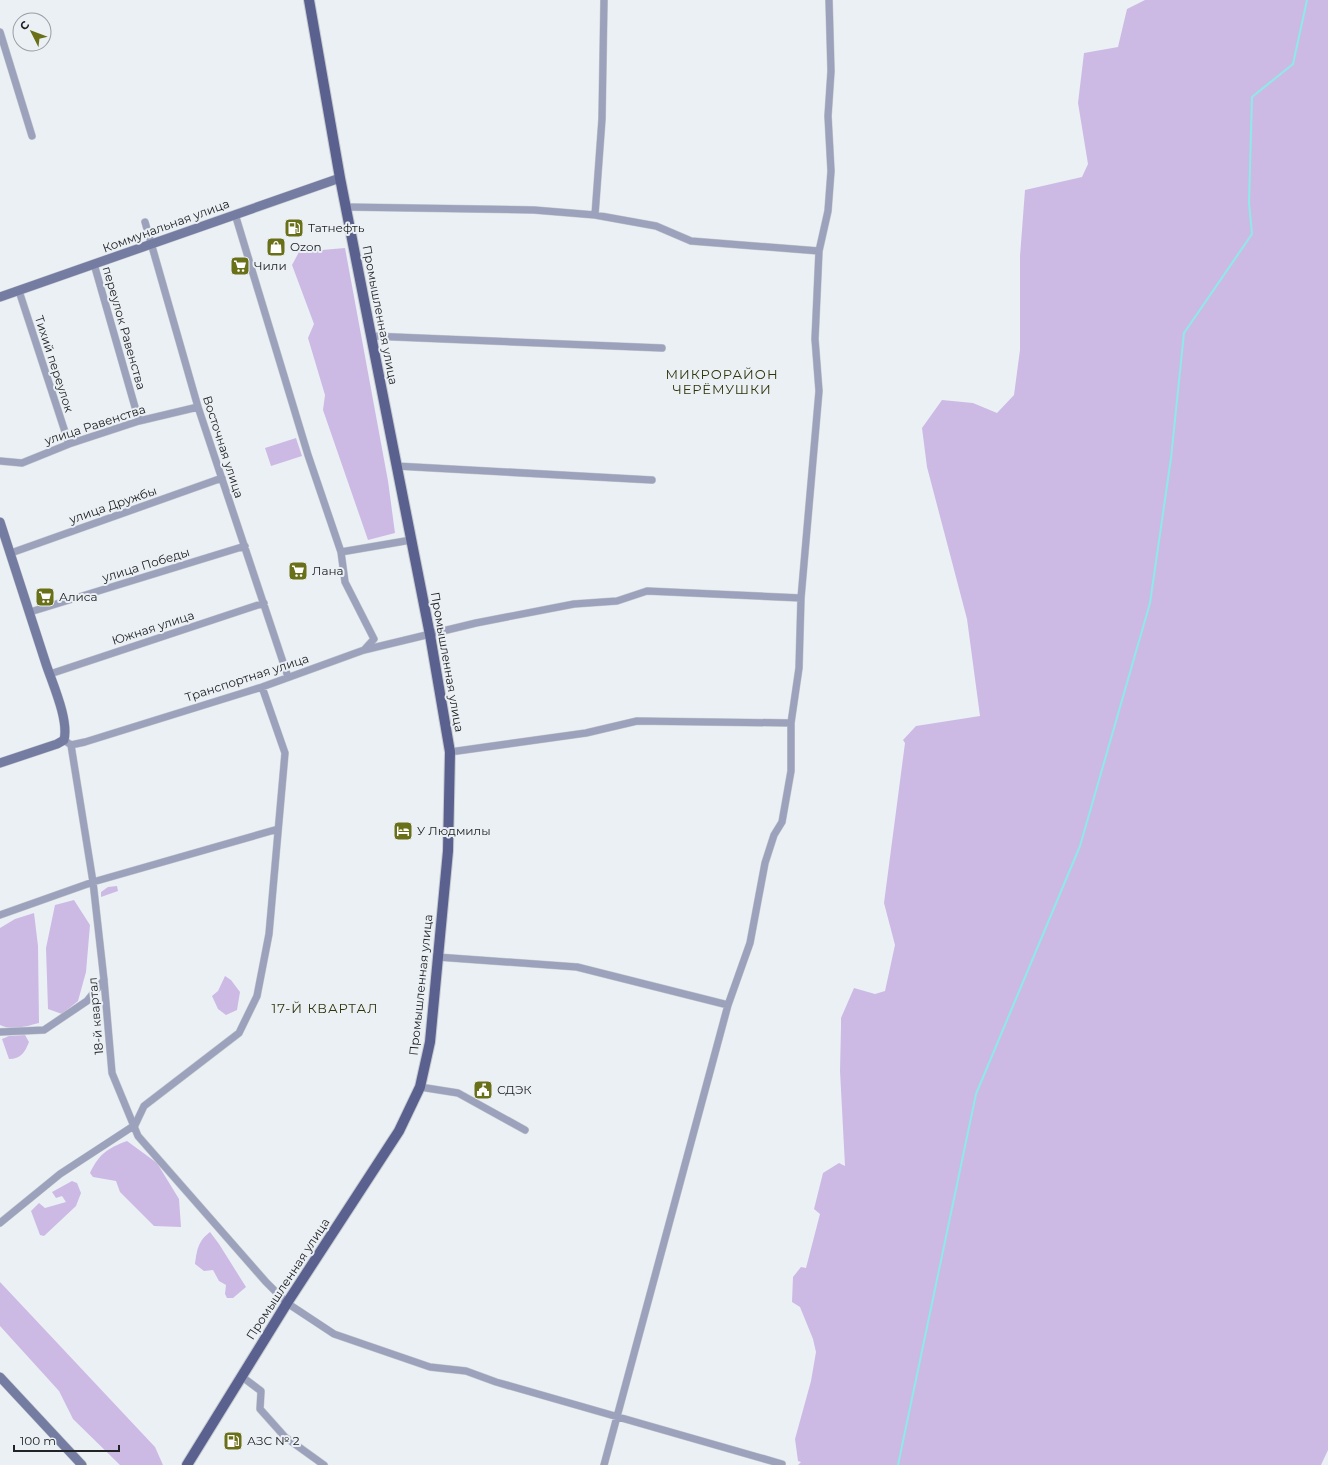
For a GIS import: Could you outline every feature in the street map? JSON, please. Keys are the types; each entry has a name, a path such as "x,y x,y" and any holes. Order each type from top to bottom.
{"main road":[{"name":"Промышленная улица","path":"187,1465 287,1303 399,1131 420,1087 430,1042 448,851 450,752 430,635 340,178 309,0"}],"street":[{"path":"595,215 602,119 604,0"},
{"path":"604,1465 728,1005 750,944 765,863 774,835 782,822 791,771 791,724 799,668 801,598 818,391 815,339 819,251 828,212 831,171 828,116 831,71 829,0"},
{"path":"0,32 32,136"},
{"name":"Коммунальная улица","path":"0,297 340,178"},
{"path":"346,207 534,210 595,215 656,226 691,241 819,251"},
{"path":"235,214 308,455 341,552 345,582 374,639 364,650"},
{"name":"Восточная улица","path":"145,222 198,406 288,677"},
{"name":"переулок Равенства","path":"94,264 139,421"},
{"name":"Тихий переулок","path":"19,291 69,444"},
{"path":"371,336 662,348"},
{"name":"улица Равенства","path":"0,461 22,463 69,444 139,421 198,406"},
{"path":"396,466 652,480"},
{"name":"улица Дружбы","path":"11,552 222,478"},
{"path":"0,522 50,674 64,723 67,742"},
{"path":"341,552 411,540"},
{"name":"улица Победы","path":"30,612 245,546"},
{"name":"Транспортная улица","path":"0,763 67,742 85,742 262,687 364,650 476,623 559,607 617,600 647,591 801,598"},
{"name":"Южная улица","path":"50,674 264,603"},
{"path":"0,1223 60,1174 135,1125 144,1106 239,1033 257,996 269,934 285,753 262,687"},
{"path":"450,752 586,733 637,721 791,724"},
{"name":"18-й квартал","path":"67,742 93,882 104,980 112,1073 135,1125 138,1136 266,1282 287,1303 334,1334 356,1342 430,1367 466,1371 496,1382 782,1464"},
{"path":"0,915 93,882 278,829"},
{"path":"437,957 577,967 728,1005"},
{"path":"0,1032 44,1030 87,1001 104,980"},
{"path":"420,1087 458,1093 525,1130"},
{"path":"241,1376 261,1391 260,1409 285,1437 324,1465"},
{"path":"0,1377 82,1465"}],"shaded area":[{"path":"1145,0 1328,0 1328,1450 1321,1465 798,1465 801,1462 798,1461 795,1439 811,1381 816,1352 813,1339 800,1307 792,1302 793,1277 801,1267 806,1268 820,1214 814,1209 823,1173 839,1163 845,1166 840,1071 841,1018 854,988 875,994 885,991 895,945 884,903 905,743 903,740 916,726 980,716 967,619 927,467 922,428 942,400 973,403 997,413 1014,395 1020,350 1020,256 1025,190 1082,177 1088,164 1078,103 1084,53 1118,47 1127,9"},
{"path":"345,248 388,481 395,533 368,540 323,410 325,395 308,338 314,324 292,265 299,252"},
{"path":"296,438 302,456 271,466 265,448"},
{"path":"117,886 118,891 101,897 101,892 108,887"},
{"path":"74,900 90,925 86,972 78,1001 62,1014 48,1009 46,948 55,905"},
{"path":"34,913 38,946 39,1023 9,1028 0,1025 0,928 15,919"},
{"path":"225,976 231,980 240,992 237,1010 226,1015 218,1009 212,996 218,991"},
{"path":"25,1035 29,1042 24,1052 17,1058 9,1059 2,1039 9,1036"},
{"path":"127,1141 157,1163 179,1199 181,1227 154,1226 120,1192 116,1181 93,1177 90,1173 93,1166 105,1152 114,1146"},
{"path":"72,1181 77,1183 81,1193 76,1206 44,1236 40,1235 31,1211 39,1203 45,1208 66,1202 62,1196 56,1198 52,1192"},
{"path":"210,1232 246,1287 233,1298 227,1298 225,1294 226,1285 219,1281 213,1270 204,1271 195,1264 199,1246 206,1235"},
{"path":"0,1282 155,1447 163,1465 120,1465 73,1419 59,1391 0,1326"}],"waterway":[{"path":"898,1465 976,1094 1080,846 1150,603 1171,458 1184,333 1252,234 1249,203 1252,97 1293,64 1307,0"}],"place":[{"name":"Татнефть","path":"294,228"},
{"name":"Ozon","path":"276,247"},
{"name":"Чили","path":"240,266"},
{"name":"Лана","path":"298,571"},
{"name":"Алиса","path":"45,597"},
{"name":"У Людмилы","path":"403,831"},
{"name":"СДЭК","path":"483,1090"},
{"name":"АЗС № 2","path":"233,1441"}],"district":[{"name":"МИКРОРАЙОН ЧЕРЁМУШКИ","path":"722,382"},
{"name":"17-Й КВАРТАЛ","path":"325,1008"}]}
